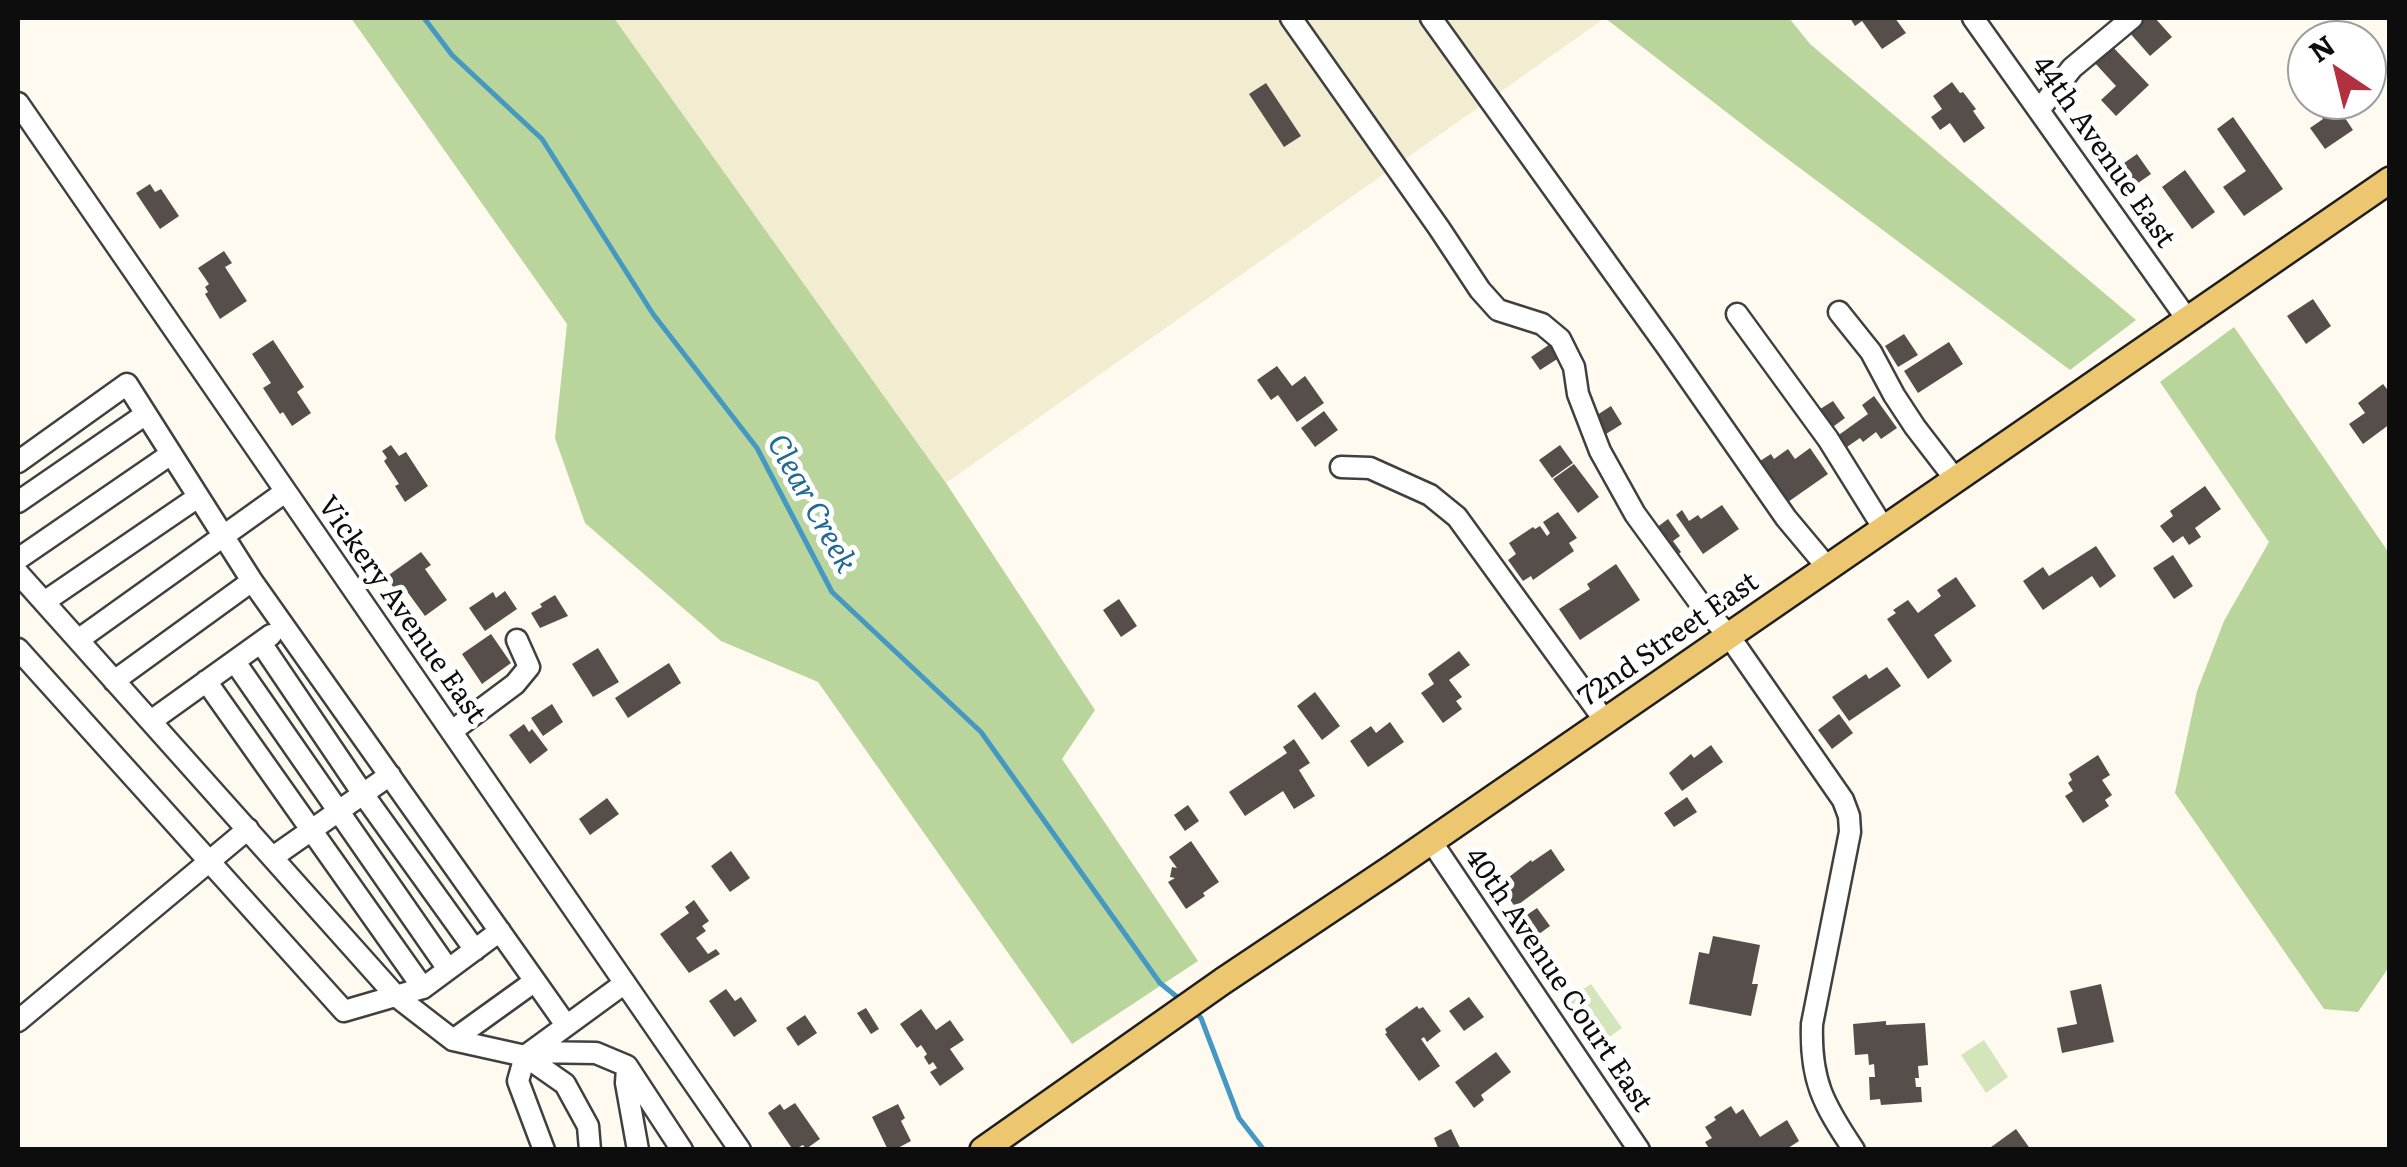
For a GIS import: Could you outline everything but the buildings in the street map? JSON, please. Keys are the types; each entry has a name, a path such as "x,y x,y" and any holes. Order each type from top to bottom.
{"main road":[{"name":"72nd Street East","path":"983,1150 1217,985 2390,180"}],"street":[{"path":"1291,18 1480,290 1498,310 1542,324 1560,339 1574,367 1578,394 1600,451 1626,498 1668,561 1729,636 1843,800 1850,832 1812,1024 1811,1053 1822,1098 1854,1150"},
{"path":"1432,18 1786,518 1827,568"},
{"name":"44th Avenue East","path":"1975,18 2187,319"},
{"path":"2039,110 2072,68 2132,18"},
{"name":"Vickery Avenue East","path":"18,103 740,1150"},
{"path":"1839,312 1871,352 1894,395 1956,479"},
{"path":"1737,314 1828,439 1884,529"},
{"path":"18,462 127,384 252,582 566,1025"},
{"path":"18,502 146,414"},
{"path":"18,558 172,454"},
{"path":"1341,467 1370,468 1430,495 1458,517 1605,720"},
{"path":"78,640 286,492"},
{"path":"44,602 198,497"},
{"path":"18,573 396,996 453,1040 528,1054 596,1053 627,1066 682,1150"},
{"path":"114,681 252,582"},
{"path":"151,721 284,626"},
{"path":"452,731 515,684 528,666 517,640"},
{"path":"261,643 475,950"},
{"path":"18,649 344,1012 423,988 500,931"},
{"path":"235,662 448,970"},
{"path":"206,681 423,988"},
{"path":"274,857 390,775"},
{"path":"18,1021 248,829"},
{"name":"40th Avenue Court East","path":"1432,841 1638,1150"},
{"path":"453,1040 536,982"},
{"path":"544,1150 518,1081 528,1054 625,983"},
{"path":"528,1054 565,1084 588,1126 590,1150"},
{"path":"627,1066 626,1083 637,1144"}],"shaded area":[{"path":"614,18 1605,18 946,483"}],"green space":[{"path":"351,18 614,18 946,483 1095,710 1062,759 1198,961 1072,1044 818,682 721,641 585,523 555,438 567,324"},
{"path":"1605,18 1789,18 1810,44 2136,320 2070,370"},
{"path":"2234,327 2389,553 2389,967 2358,1012 2324,1009 2175,793 2197,691 2224,621 2269,542 2160,382"},
{"path":"1591,984 1622,1028 1598,1045 1567,1000"},
{"path":"1984,1040 2008,1077 1986,1093 1961,1055"}],"waterway":[{"name":"Clear Creek","path":"424,18 452,55 542,139 653,314 757,448 832,592 981,732 1160,983 1182,1001"},
{"name":"Clear Creek","path":"1194,1012 1201,1018 1239,1118 1264,1150"}]}
